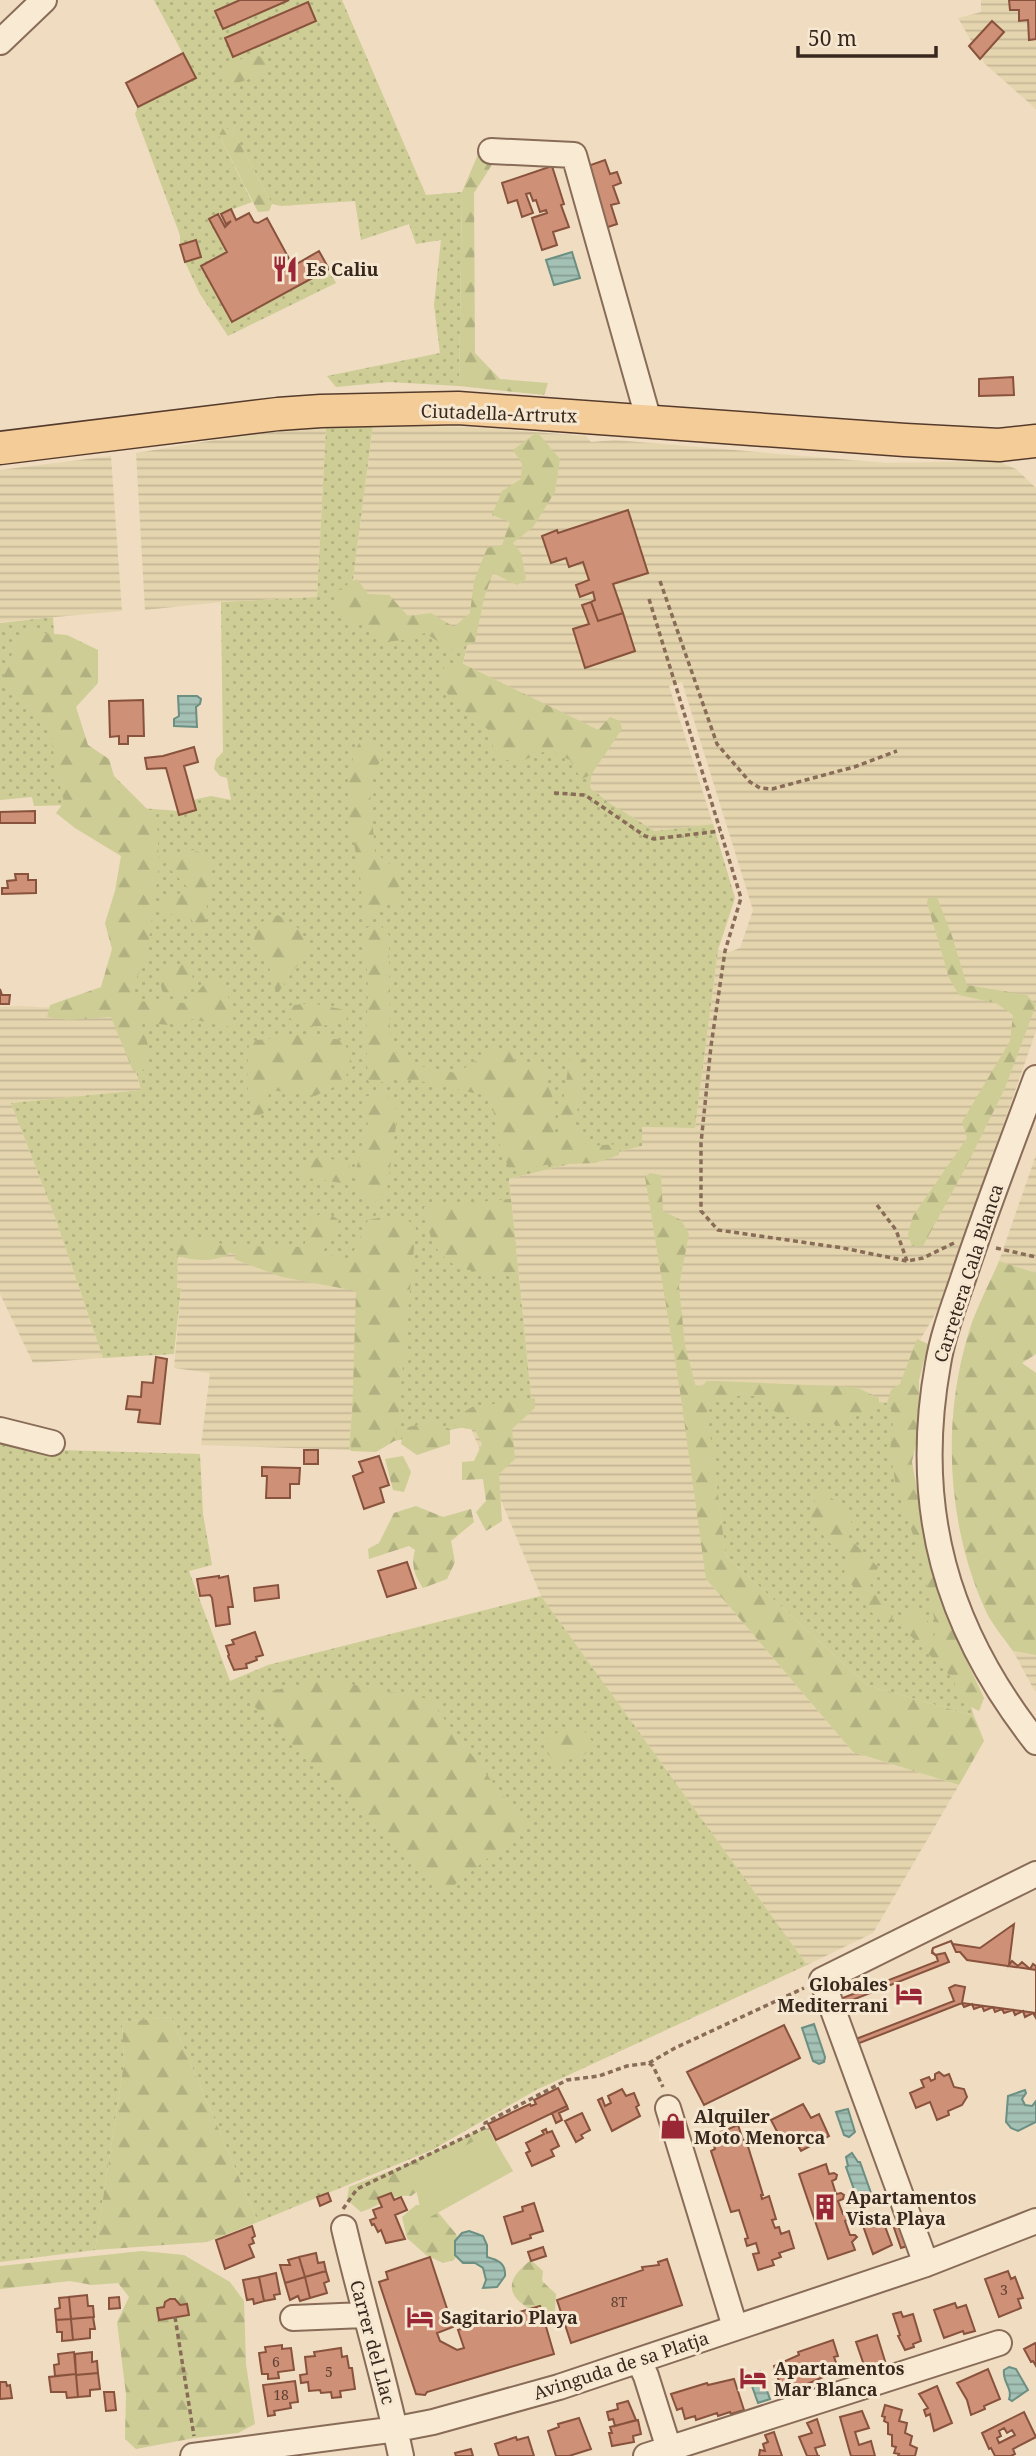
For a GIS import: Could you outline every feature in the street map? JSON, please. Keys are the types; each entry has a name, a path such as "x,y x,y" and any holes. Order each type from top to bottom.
{"main road":[{"name":"Ciutadella-Artrutx","path":"0,448 278,414 457,408 999,445"},
{"path":"999,445 1036,441"},
{"path":"999,445 1036,463"}],"street":[{"path":"0,42 44,0"},
{"path":"491,151 574,155 649,421"},
{"name":"Carretera Cala Blanca","path":"1036,1078 975,1242 938,1362 930,1419 928,1463 937,1543 947,1580 965,1627 985,1666 1036,1742"},
{"path":"0,1430 52,1443"},
{"path":"926,2264 822,1980 1036,1874"},
{"path":"668,2108 735,2327"},
{"name":"Avinguda de sa Platja","path":"194,2456 262,2452 397,2429 433,2422 534,2394 926,2264 1036,2221"},
{"name":"Carrer del Llac","path":"344,2228 364,2315 397,2429 401,2456"},
{"path":"293,2318 364,2315"},
{"path":"639,2361 646,2376 658,2452 999,2343"}],"path":[{"path":"660,581 718,744 750,782 760,788 772,789 854,768 897,751"},
{"path":"649,599 741,898 725,951 711,1046 701,1143 701,1211 718,1230 843,1248 907,1261 923,1258 956,1242 975,1242 1036,1256"},
{"path":"554,793 585,794 645,836 654,839 720,831"},
{"path":"877,1205 896,1230 907,1261"},
{"path":"344,2228 343,2208 357,2189 486,2127 485,2123 567,2080 599,2076 627,2066 649,2063 710,2031 822,1980"},
{"path":"649,2063 663,2088 668,2108"},
{"path":"175,2317 194,2456"}],"shaded area":[{"path":"981,0 1036,0 1036,109 984,63 958,18 981,12"},
{"path":"572,252 580,278 554,285 546,260"},
{"path":"373,424 469,427 586,436 591,442 615,440 887,463 997,461 1016,469 1036,488 1036,1031 940,1306 913,1352 899,1404 704,1385 706,1579 853,1752 959,1785 873,1933 807,1965 541,1596 470,1426 532,1404 509,1179 642,1146 642,1127 695,1128 718,950 729,952 740,948 753,910 682,682 669,686 713,824 655,831 590,788 598,730 463,664 468,641 351,595"},
{"path":"326,427 317,597 221,602 145,610 136,453 252,434"},
{"path":"111,456 122,611 0,622 0,470"},
{"path":"178,696 197,696 201,699 196,707 197,727 174,726 174,719 179,716"},
{"path":"118,1003 141,1090 11,1103 55,1217 103,1358 33,1363 0,1294 0,1007 85,1010"},
{"path":"1036,1155 1036,1273 999,1261"},
{"path":"178,1248 224,1252 362,1279 349,1450 201,1445 210,1373 174,1368 181,1289 177,1288"},
{"path":"1013,1651 1036,1655 1036,1692 1033,1688"},
{"path":"814,2024 825,2057 824,2062 819,2064 813,2061 802,2028"},
{"path":"1025,2090 1022,2099 1025,2105 1032,2106 1036,2101 1036,2122 1018,2131 1006,2122 1008,2096"},
{"path":"848,2109 855,2132 849,2137 844,2135 836,2112"},
{"path":"852,2153 860,2162 871,2193 857,2198 846,2167 846,2157"},
{"path":"469,2231 483,2236 487,2245 487,2257 503,2265 505,2276 497,2287 483,2288 486,2280 483,2268 475,2263 463,2263 455,2255 455,2241 462,2233"},
{"path":"1009,2367 1016,2369 1028,2390 1012,2401 1009,2399 1010,2392 1004,2378 1004,2370"},
{"path":"760,2371 770,2399 758,2403 748,2375"}],"green space":[{"path":"154,0 342,0 426,195 462,192 459,386 389,382 336,387 327,376 440,353 434,305 441,240 416,244 409,224 361,240 355,201 281,206 272,204 232,129 219,135 252,202 209,218 227,252 201,266 231,322 329,269 336,283 228,336 200,294 185,262 201,257 196,240 180,245 180,235 135,114 138,107 196,78"},
{"path":"257,55 267,61 266,73 235,84 226,74 227,63"},
{"path":"223,128 232,129 272,204 269,211 258,212 219,135"},
{"path":"479,152 493,163 474,193 475,353 500,379 548,383 544,395 459,386 462,192"},
{"path":"373,424 351,595 468,640 463,664 598,730 590,788 655,831 713,824 735,898 718,950 695,1128 642,1127 642,1146 509,1179 532,1405 470,1426 349,1450 362,1279 224,1252 178,1249 177,1288 181,1288 174,1354 103,1358 55,1217 11,1103 141,1090 118,1003 138,832 70,805 34,806 32,797 0,800 0,623 53,617 64,793 128,807 178,811 193,800 211,796 231,800 227,778 220,776 214,769 216,759 223,752 221,602 317,597 326,427"},
{"path":"537,432 560,459 555,492 533,527 513,543 521,553 526,579 517,585 493,573 484,598 475,642 453,651 425,633 403,640 384,642 364,621 349,622 337,607 338,590 357,579 368,594 389,595 408,616 431,613 454,627 470,613 474,581 487,548 502,545 510,522 492,515 502,491 521,479 522,464 513,450"},
{"path":"21,631 67,635 98,650 98,683 76,707 88,745 109,759 114,776 157,819 159,866 148,948 136,980 134,1001 188,1003 206,982 221,978 232,1007 230,1027 186,1018 168,1025 141,1022 148,1045 149,1071 133,1071 111,1017 68,1020 47,1017 50,1005 101,987 112,949 105,923 115,891 121,856 56,813 64,802 49,724 3,677"},
{"path":"463,664 598,730 610,717 620,721 622,729 591,775 581,779 570,760 548,750 517,763 494,756 491,732 453,702 439,681 445,665"},
{"path":"375,740 386,753 374,771 370,794 375,852 400,873 398,900 376,910 371,923 364,925 348,791 353,758 360,741"},
{"path":"193,850 211,857 205,928 196,932 191,917 167,914 161,910 162,902 189,889 167,866 171,854"},
{"path":"937,897 967,985 1027,995 1036,1005 1005,1088 968,1163 923,1246 912,1246 908,1234 913,1216 967,1138 962,1122 1010,1041 1013,1015 996,1003 959,995 949,978 927,903 928,898"},
{"path":"278,915 298,928 311,946 278,993 273,986 269,966 252,946 259,923"},
{"path":"378,923 389,935 390,1047 409,1064 456,1073 491,1052 510,1051 515,1061 542,1065 556,1108 554,1140 557,1140 570,1056 586,1059 575,1125 587,1146 620,1144 619,1155 595,1163 545,1165 510,1172 498,1140 491,1096 418,1081 368,1081 368,989 364,929"},
{"path":"183,963 193,968 192,984 176,998 162,991 160,979 166,968"},
{"path":"311,1003 345,1010 347,1019 332,1024 308,1026 287,1016 286,1006"},
{"path":"298,1035 344,1040 353,1066 340,1084 315,1096 270,1090 264,1113 253,1118 247,1084 249,1041"},
{"path":"385,1092 398,1111 387,1190 374,1203 360,1196 355,1173 368,1126 363,1097"},
{"path":"322,1156 350,1165 349,1179 342,1183 302,1177 299,1164"},
{"path":"650,1173 661,1175 663,1211 681,1220 689,1234 679,1286 685,1345 696,1387 707,1381 716,1381 856,1387 879,1398 879,1408 855,1415 842,1427 790,1418 768,1407 756,1396 731,1396 715,1402 706,1402 726,1556 867,1685 974,1716 984,1741 959,1785 853,1752 706,1579 680,1391 645,1177"},
{"path":"511,1199 518,1272 482,1272 460,1267 450,1262 434,1244 424,1207"},
{"path":"326,1212 339,1220 323,1252 349,1261 368,1220 398,1214 416,1226 396,1440 376,1452 351,1451 356,1291 282,1277 234,1259 240,1246 304,1247 311,1218"},
{"path":"194,1237 231,1246 228,1255 203,1260 178,1256 174,1248 177,1241"},
{"path":"999,1261 1036,1273 1036,1354 1022,1363 1036,1373 1036,1655 1013,1651 987,1613 962,1541 952,1472 954,1402 960,1368 971,1326"},
{"path":"917,1339 928,1344 919,1381 919,1430 912,1462 931,1567 962,1651 984,1698 979,1711 963,1703 957,1694 954,1680 906,1631 902,1614 915,1609 927,1619 934,1637 936,1626 920,1555 896,1486 890,1452 894,1411 886,1406 891,1390 900,1384"},
{"path":"703,1385 899,1404 895,1461 974,1716 867,1685 726,1556"},
{"path":"535,1398 535,1408 512,1429 515,1459 499,1474 502,1521 486,1531 476,1512 486,1501 483,1479 462,1480 462,1462 474,1461 482,1444 475,1430 456,1427 454,1418 472,1407"},
{"path":"430,1422 450,1429 450,1444 417,1455 401,1444 404,1428"},
{"path":"0,1439 38,1445 49,1455 58,1450 200,1454 203,1514 212,1565 189,1571 230,1681 268,1665 541,1596 807,1965 536,2090 432,2150 258,2222 171,2017 122,2022 124,2063 95,2250 0,2262"},
{"path":"403,1456 411,1472 404,1492 393,1490 385,1459"},
{"path":"821,1490 843,1507 854,1527 848,1537 878,1567 870,1585 893,1616 889,1626 875,1616 863,1602 844,1573 848,1557 827,1541 808,1513"},
{"path":"416,1506 443,1517 471,1509 474,1522 451,1541 455,1562 447,1579 423,1588 414,1570 415,1550 409,1546 369,1559 368,1549 379,1543 394,1513"},
{"path":"324,1679 429,1699 527,1827 442,1895 245,1697"},
{"path":"564,1729 583,1729 595,1745 583,1756 556,1763 545,1750 549,1737"},
{"path":"171,2017 258,2222 207,2242 95,2250 124,2063 122,2022"},
{"path":"489,2128 490,2140 411,2196 391,2199 361,2212 347,2200 349,2187"},
{"path":"490,2132 513,2171 423,2221 413,2175"},
{"path":"416,2205 432,2205 456,2234 461,2250 454,2260 443,2263 426,2255 407,2238 402,2217"},
{"path":"142,2251 184,2255 230,2282 244,2301 246,2364 255,2424 238,2433 136,2449 125,2439 126,2394 117,2322 129,2297 118,2283 92,2285 70,2281 0,2289 0,2266"},
{"path":"531,2260 543,2271 542,2281 556,2294 555,2311 548,2315 524,2305 512,2291 516,2274"}],"building":[{"path":"240,0 289,0 223,29 215,11"},
{"path":"1009,0 1036,0 1036,39 1029,40 1028,20 1019,21 1019,10 1010,10"},
{"path":"308,2 316,21 233,57 225,38"},
{"path":"992,21 1004,32 980,59 969,46"},
{"path":"183,53 196,78 138,107 126,83"},
{"path":"605,160 610,174 617,172 621,183 613,186 619,203 611,205 617,224 605,228 582,168"},
{"path":"552,166 569,227 553,232 557,245 542,250 532,218 547,213 546,210 540,212 536,200 533,201 530,193 526,194 533,213 522,217 517,200 508,203 502,183"},
{"path":"231,209 236,220 249,213 254,222 258,223 267,218 293,266 319,251 329,269 232,322 201,266 227,252 209,219 218,214 225,227 231,221 226,224 221,214"},
{"path":"196,240 201,257 185,262 180,245"},
{"path":"1013,377 1014,395 979,396 979,379"},
{"path":"628,510 648,573 613,584 623,613 598,621 591,602 595,600 593,592 580,597 576,585 589,580 583,562 569,567 566,558 551,563 542,536"},
{"path":"591,602 598,621 623,613 635,651 585,668 573,629 589,624 582,605"},
{"path":"143,700 144,736 128,736 128,744 119,744 119,736 110,737 109,701"},
{"path":"194,747 198,762 184,766 196,810 179,815 166,768 147,769 145,758"},
{"path":"35,811 35,823 0,823 0,812"},
{"path":"15,874 28,874 28,880 36,880 36,893 2,894 2,888 8,888 7,881 16,880"},
{"path":"0,989 2,995 10,995 9,1004 0,1004"},
{"path":"156,1357 167,1359 160,1424 138,1422 140,1410 126,1409 128,1396 141,1397 142,1382 153,1383"},
{"path":"304,1450 318,1450 318,1464 304,1464"},
{"path":"379,1456 389,1485 380,1488 384,1502 364,1509 353,1476 363,1472 359,1462"},
{"path":"262,1467 300,1468 299,1484 290,1484 290,1498 266,1498 267,1476 262,1476"},
{"path":"407,1562 416,1588 387,1597 378,1571"},
{"path":"228,1576 233,1607 228,1607 230,1624 216,1626 212,1598 210,1595 200,1596 197,1579"},
{"path":"278,1585 279,1598 255,1601 254,1588"},
{"path":"255,1632 263,1655 246,1664 247,1668 234,1670 226,1646 234,1644 232,1640"},
{"name":"Globales Mediterrani","path":"1014,1924 1009,1965 1012,1961 1018,1966 1022,1962 1030,1969 1033,1964 1036,1966 1036,2018 1033,2013 1025,2017 1023,2011 1015,2015 1013,2010 1004,2013 1002,2009 995,2012 993,2007 984,2011 982,2006 974,2009 972,2004 964,2007 962,2003 857,2044 840,1999 938,1961 932,1953 933,1948 951,1941 953,1944 980,1948"},
{"name":"Globales Mediterrani","path":"951,1941 956,1952 960,1952 967,1960 1036,1970 1036,2013 962,2003 965,1987 955,1985 949,1988 954,2001 856,2039 842,2004 949,1962 945,1953 935,1955 932,1951 933,1948"},
{"path":"784,2025 800,2058 704,2105 687,2072"},
{"path":"939,2072 944,2076 949,2074 954,2087 964,2089 967,2097 962,2105 948,2111 949,2115 937,2120 930,2102 916,2108 910,2093 924,2087 921,2080 929,2077 931,2081"},
{"path":"558,2088 567,2106 496,2140 488,2124 530,2104 536,2104 534,2100"},
{"path":"622,2089 626,2096 634,2093 640,2116 612,2131 598,2100 602,2098 605,2106 611,2103 608,2096"},
{"path":"803,2104 811,2118 819,2114 829,2136 801,2151 794,2138 783,2143 771,2120"},
{"path":"567,2106 568,2109 559,2113 562,2120 556,2123 552,2113"},
{"path":"582,2113 590,2130 576,2142 565,2121"},
{"path":"738,2125 743,2140 746,2140 762,2199 769,2196 776,2219 772,2220 775,2228 779,2227 781,2234 789,2231 794,2248 779,2253 781,2257 772,2260 774,2265 758,2270 753,2254 759,2253 756,2243 747,2246 745,2239 748,2238 739,2210 731,2212 711,2151 715,2149 711,2136"},
{"path":"546,2129 547,2133 552,2131 559,2146 551,2150 554,2156 532,2166 526,2153 530,2151 526,2143 544,2134 542,2131"},
{"name":"Apartamentos Vista Playa","path":"826,2164 829,2174 837,2175 832,2181 836,2194 844,2195 843,2199 838,2201 843,2214 849,2215 849,2219 845,2221 850,2235 857,2237 852,2242 855,2250 828,2259 799,2174"},
{"path":"328,2193 331,2201 320,2206 317,2197"},
{"path":"391,2193 394,2200 401,2197 407,2210 395,2215 405,2239 386,2243 381,2230 378,2232 370,2220 376,2218 373,2210 382,2207 378,2198"},
{"path":"534,2203 543,2231 512,2244 504,2217 523,2211 522,2207"},
{"path":"880,2213 892,2245 873,2254 861,2220"},
{"path":"903,2225 910,2245 901,2248 894,2228"},
{"path":"252,2226 254,2243 249,2245 254,2257 225,2269 216,2240"},
{"path":"543,2247 546,2256 531,2261 528,2252"},
{"path":"316,2253 318,2263 324,2262 326,2271 305,2277 299,2257"},
{"path":"299,2257 305,2277 285,2283 280,2265 290,2265 288,2260"},
{"name":"Sagitario Playa","path":"430,2257 453,2327 437,2333 440,2341 457,2350 464,2348 458,2330 540,2306 554,2354 427,2392 425,2395 416,2394 379,2282 388,2279 386,2272"},
{"path":"667,2259 682,2305 571,2343 557,2300 643,2270 642,2267 659,2265 658,2262"},
{"path":"326,2271 329,2281 324,2283 327,2293 310,2298 305,2277"},
{"path":"1008,2271 1011,2279 1015,2277 1023,2298 1018,2299 1021,2308 999,2317 985,2279"},
{"path":"276,2273 280,2294 274,2295 275,2299 264,2301 259,2277"},
{"path":"259,2277 264,2301 254,2304 253,2299 247,2300 243,2280"},
{"path":"305,2277 310,2298 300,2301 298,2296 290,2300 285,2283"},
{"path":"87,2295 88,2306 93,2306 94,2317 71,2319 69,2297"},
{"path":"69,2297 71,2319 56,2320 55,2309 60,2308 59,2298"},
{"path":"119,2297 120,2308 109,2309 109,2298"},
{"path":"175,2299 180,2305 187,2304 189,2315 159,2320 157,2308 164,2307 165,2302"},
{"path":"955,2303 957,2308 966,2305 975,2331 964,2334 963,2331 944,2338 934,2310"},
{"path":"901,2312 903,2317 913,2314 921,2341 905,2350 898,2336 900,2335 893,2314"},
{"path":"93,2317 95,2329 90,2329 90,2338 73,2340 71,2319"},
{"path":"71,2319 73,2340 62,2341 62,2332 57,2332 56,2320"},
{"path":"877,2335 885,2361 865,2368 856,2342"},
{"path":"833,2340 838,2356 834,2357 838,2368 784,2397 774,2366 799,2355 798,2352"},
{"path":"1035,2343 1036,2345 1036,2366 1024,2349"},
{"path":"282,2345 282,2349 291,2348 294,2370 278,2372 279,2378 268,2379 268,2374 262,2374 259,2353 266,2352 265,2347"},
{"path":"341,2348 342,2357 347,2356 349,2368 352,2368 355,2389 340,2391 341,2397 332,2398 331,2392 309,2391 308,2382 301,2383 300,2375 307,2374 305,2357 315,2356 314,2352"},
{"path":"74,2352 76,2374 55,2376 54,2365 59,2364 58,2354"},
{"path":"92,2352 92,2362 97,2361 98,2373 76,2375 75,2354"},
{"path":"988,2369 1000,2399 971,2415 967,2400 957,2383"},
{"path":"98,2373 100,2389 90,2390 90,2396 78,2397 76,2375"},
{"path":"76,2374 78,2397 67,2398 66,2392 51,2392 49,2377"},
{"path":"734,2379 744,2410 718,2416 717,2413 696,2420 695,2416 685,2419 682,2408 677,2410 671,2394 707,2383 708,2385"},
{"path":"295,2381 298,2402 290,2403 291,2408 274,2411 275,2415 268,2416 263,2385"},
{"path":"0,2382 10,2385 12,2398 0,2399"},
{"path":"937,2386 952,2423 934,2431 930,2414 926,2416 924,2410 928,2408 919,2394"},
{"path":"104,2392 114,2392 116,2410 106,2411"},
{"path":"628,2401 636,2420 615,2426 613,2419 609,2420 607,2412 618,2409 617,2404"},
{"path":"885,2405 902,2410 899,2421 907,2423 905,2433 912,2436 910,2445 917,2448 915,2456 898,2456 899,2454 894,2453 896,2447 892,2446 888,2423 882,2416"},
{"path":"862,2411 869,2428 855,2432 859,2445 871,2441 875,2456 851,2456 840,2417"},
{"path":"1024,2412 1036,2437 1013,2449 1015,2454 1011,2456 995,2456 982,2433","holes":["1004,2428 1007,2433 1012,2430 1015,2435 999,2443 999,2431"]},
{"path":"579,2418 591,2449 569,2456 556,2456 548,2431 559,2427 558,2424"},
{"path":"817,2419 825,2445 815,2448 818,2456 807,2456 799,2437 812,2433 807,2423"},
{"path":"638,2420 641,2434 633,2436 634,2442 612,2446 610,2427"},
{"path":"774,2432 782,2456 759,2456 760,2450 765,2451 763,2444 768,2442 765,2435"},
{"path":"516,2437 517,2440 528,2437 534,2456 499,2456 495,2444"},
{"path":"471,2449 473,2456 456,2456 455,2453"}],"place":[{"name":"Es Caliu","path":"285,269"},
{"name":"Globales Mediterrani","path":"909,1994"},
{"name":"Alquiler Moto Menorca","path":"673,2126"},
{"name":"Apartamentos Vista Playa","path":"825,2207"},
{"name":"Sagitario Playa","path":"420,2317"},
{"name":"Apartamentos Mar Blanca","path":"753,2378"}]}
